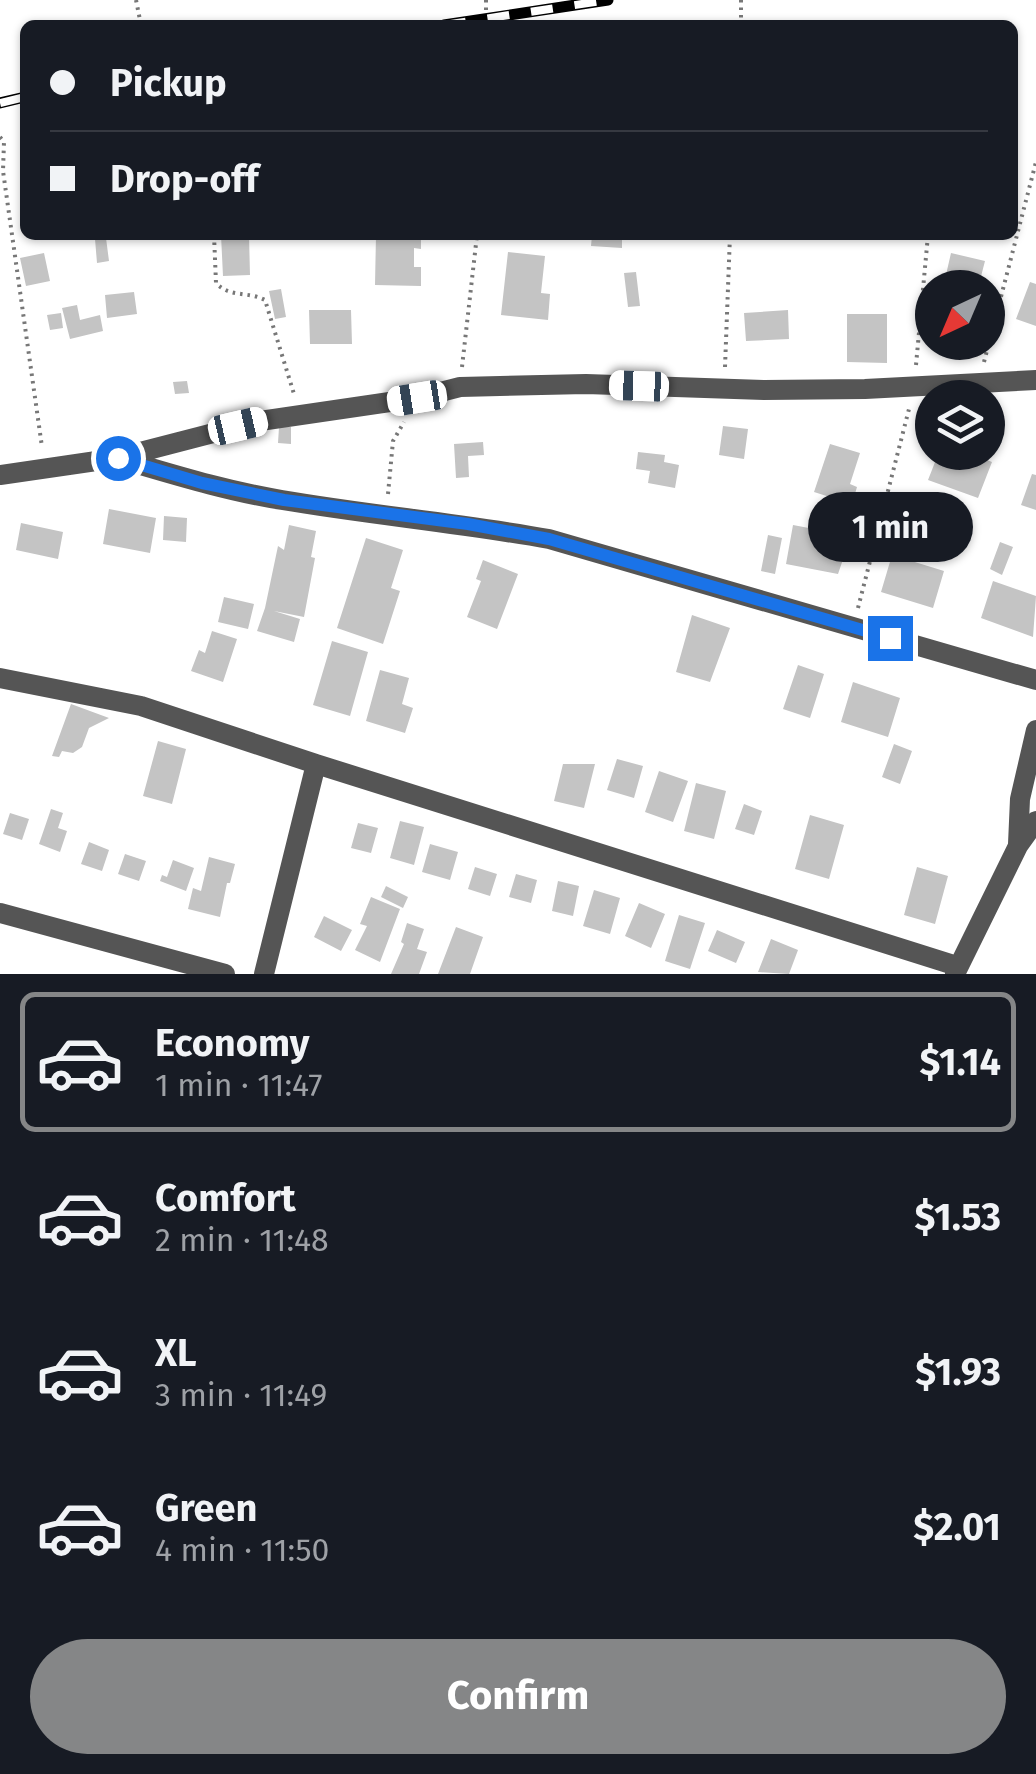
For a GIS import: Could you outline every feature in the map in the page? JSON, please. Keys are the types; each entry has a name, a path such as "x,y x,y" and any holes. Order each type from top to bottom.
{"street":[{"path":"1005,381 1036,380"},
{"path":"0,475 118,458 300,414 417,398 460,386 764,390 914,387"},
{"path":"118,458 239,492 549,539 1036,680"},
{"path":"0,678 141,706 956,970 1018,846 1036,820"},
{"path":"1018,846 1020,799 1036,730"},
{"path":"264,974 316,764"},
{"path":"0,912 224,974"}],"path":[{"path":"0,137 4,142 3,171 44,466"},
{"path":"1018,231 1036,162"},
{"path":"214,240 216,283 226,292 265,300 300,414"},
{"path":"460,386 476,240"},
{"path":"724,387 730,240"},
{"path":"853,627 914,387 928,240"},
{"path":"979,380 1016,240"},
{"path":"386,514 392,442 417,398"}],"building":[{"path":"95,240 106,240 109,261 97,263"},
{"path":"221,240 249,240 250,275 223,276"},
{"path":"376,240 421,240 421,249 414,248 414,267 421,267 421,286 375,285"},
{"path":"592,240 622,240 622,248 591,246"},
{"path":"508,252 545,256 541,293 550,294 548,320 501,315"},
{"path":"44,253 50,281 26,286 20,258"},
{"path":"951,253 985,261 983,270 947,270"},
{"path":"636,272 640,306 628,307 624,273"},
{"path":"1030,282 1036,284 1036,326 1016,319"},
{"path":"281,289 286,317 275,319 269,291"},
{"path":"134,292 137,314 107,318 105,295"},
{"path":"77,305 80,320 100,315 103,331 70,339 62,308"},
{"path":"309,310 351,310 352,344 310,344"},
{"path":"788,310 789,339 746,341 744,313"},
{"path":"61,313 63,328 50,330 47,315"},
{"path":"847,314 887,314 887,363 847,362"},
{"path":"187,381 189,393 175,394 173,382"},
{"path":"723,426 748,429 744,459 719,455"},
{"path":"279,427 291,427 291,444 278,443"},
{"path":"483,442 484,455 468,456 469,477 456,478 454,444"},
{"path":"830,444 860,453 850,484 857,487 852,504 814,492"},
{"path":"638,452 665,455 664,462 679,465 675,488 648,483 650,471 636,469"},
{"path":"932,470 989,470 978,498 928,480"},
{"path":"1032,474 1036,475 1036,510 1021,505"},
{"path":"924,496 969,512 956,548 910,537"},
{"path":"109,509 156,518 150,553 103,544"},
{"path":"164,516 187,518 186,542 163,540"},
{"path":"21,523 63,532 58,559 16,550"},
{"path":"289,525 316,531 304,617 274,611 300,619 294,642 257,631 278,546 284,550"},
{"path":"793,525 851,536 838,574 786,564"},
{"path":"768,535 782,538 775,574 761,571"},
{"path":"366,538 403,550 391,588 400,591 383,644 337,628"},
{"path":"1000,542 1013,547 1002,575 990,569"},
{"path":"892,555 944,571 933,608 881,592"},
{"path":"483,560 518,574 497,629 467,617 481,581 476,579"},
{"path":"993,581 1036,596 1033,637 981,618"},
{"path":"224,597 254,604 248,629 218,622"},
{"path":"692,615 730,628 710,682 676,672"},
{"path":"212,631 237,639 223,682 191,671 199,650 205,653"},
{"path":"332,641 368,652 350,716 313,705"},
{"path":"798,665 824,674 810,718 783,709"},
{"path":"380,670 409,678 402,704 413,708 405,733 366,721"},
{"path":"853,682 900,698 888,737 841,722"},
{"path":"71,704 109,718 89,728 82,747 73,753 62,751 59,757 52,756"},
{"path":"158,741 186,749 172,804 143,796"},
{"path":"894,744 912,751 900,784 882,777"},
{"path":"617,759 643,766 634,798 607,790"},
{"path":"563,764 595,764 584,808 554,801"},
{"path":"659,771 688,781 673,822 645,812"},
{"path":"696,783 726,791 714,839 684,831"},
{"path":"744,804 762,811 754,835 735,829"},
{"path":"51,809 63,813 58,828 67,831 60,852 39,844"},
{"path":"10,813 29,819 22,840 3,834"},
{"path":"810,815 844,825 829,879 795,869"},
{"path":"400,821 424,827 414,865 390,858"},
{"path":"358,823 378,828 371,853 351,848"},
{"path":"89,842 109,850 102,871 81,864"},
{"path":"430,844 458,852 450,880 422,872"},
{"path":"125,854 146,861 139,881 118,874"},
{"path":"209,857 235,864 220,917 188,909 193,888 201,891"},
{"path":"173,860 194,868 186,891 160,881 162,875 167,877"},
{"path":"475,867 497,874 490,896 468,889"},
{"path":"917,867 948,876 935,924 904,915"},
{"path":"516,874 537,880 531,903 509,897"},
{"path":"558,881 579,886 573,916 552,911"},
{"path":"386,886 408,897 403,908 381,897"},
{"path":"594,890 620,898 610,934 583,926"},
{"path":"371,897 400,909 380,962 355,950 367,926 360,924"},
{"path":"639,903 665,914 651,948 625,936"},
{"path":"679,915 705,923 690,969 665,961"},
{"path":"324,916 352,930 341,951 314,937"},
{"path":"407,923 424,929 417,949 427,952 419,974 391,974 404,944 401,942"},
{"path":"456,927 483,937 470,974 438,974"},
{"path":"717,930 745,942 736,963 708,951"},
{"path":"771,939 798,950 789,974 758,972"}],"railway":[{"path":"477,20 608,0"},
{"path":"0,103 20,98"}],"route":[{"path":"118,458 239,492 549,539 890,638"}]}
